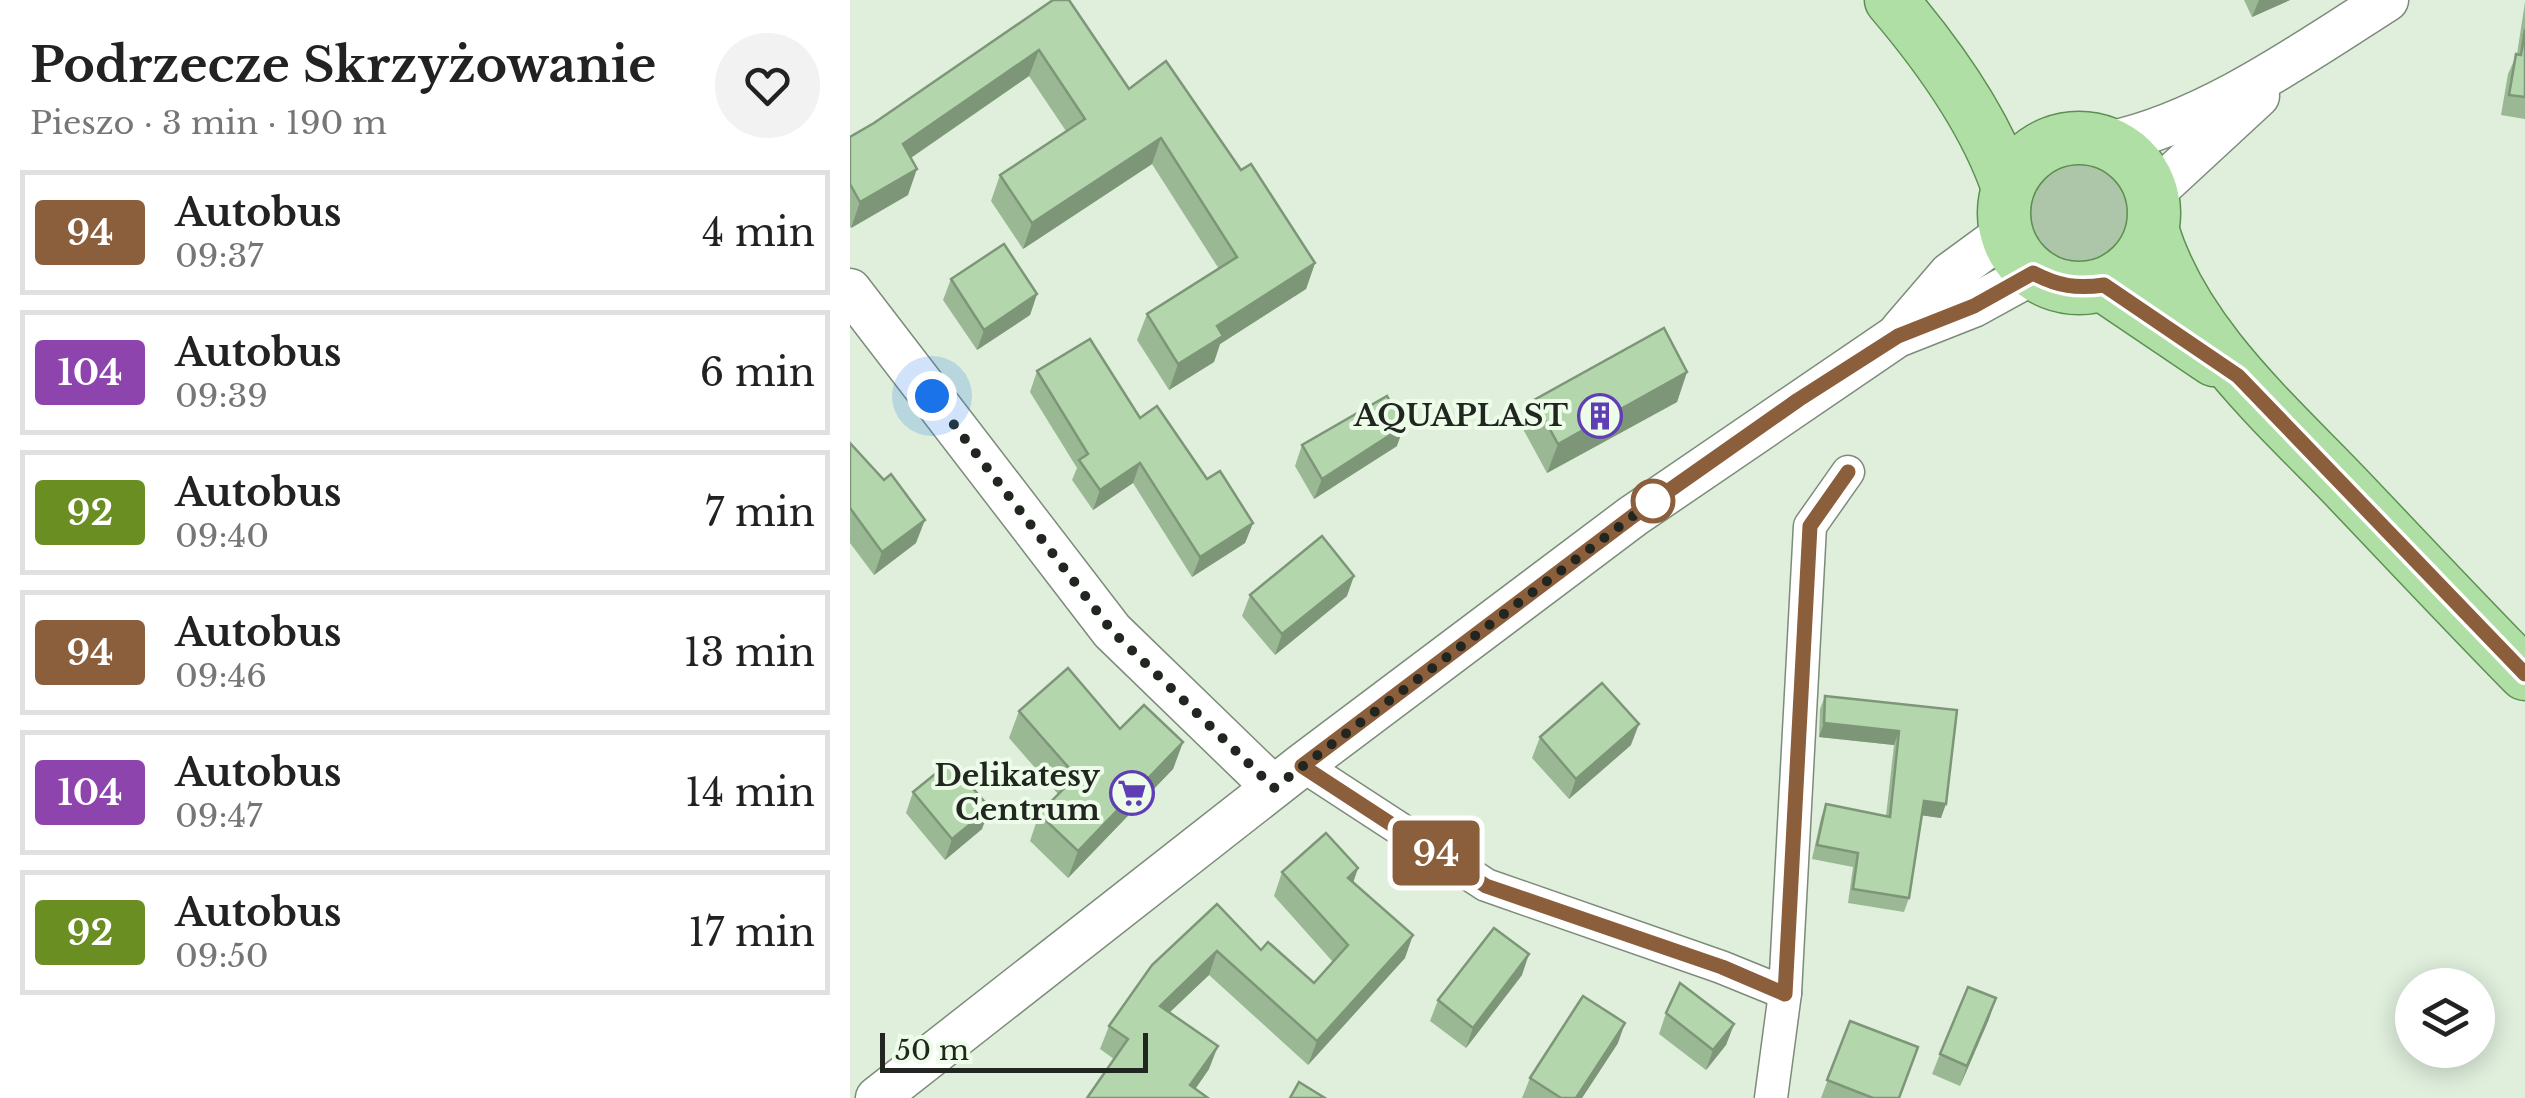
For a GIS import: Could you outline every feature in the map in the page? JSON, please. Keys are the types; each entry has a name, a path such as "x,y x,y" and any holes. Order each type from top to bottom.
{"main road":[{"path":"1891,0 1928,44 1997,158 2016,232 2067,287 2104,285 2126,273 2142,255 2153,213"},
{"path":"1928,44 2035,130 2128,155 2143,172 2162,262 2238,376 2525,674"},
{"path":"2016,232 2020,166 2038,149 2085,142"},
{"path":"2104,285 2238,376"}],"street":[{"path":"2085,142 2139,137 2182,120 2302,54 2387,0"},
{"path":"2153,213 2302,54"},
{"path":"877,1098 1288,776 1633,516 1798,400 1898,336 1950,274 2016,232"},
{"path":"850,290 1112,631 1288,776 1486,886 1722,967 1785,994"},
{"path":"1771,1098 1785,994 1810,526 1848,472"}],"green space":[{"path":"2079,156 2101,160 2119,172 2131,190 2135,212 2131,234 2119,252 2101,264 2079,268 2057,264 2039,252 2027,234 2023,212 2027,190 2039,172 2057,160"}],"building":[{"path":"1053,0 1069,0 1129,89 1166,61 1241,170 1251,164 1315,263 1217,326 1223,336 1178,364 1147,314 1237,257 1161,138 1032,223 1000,175 1085,119 1039,50 903,144 917,169 860,202 850,184 850,137"},
{"path":"2525,29 2525,97 2509,95"},
{"path":"1004,244 1037,294 984,330 951,279"},
{"path":"1664,328 1687,372 1558,444 1534,400"},
{"path":"1090,339 1140,418 1157,406 1207,479 1220,471 1253,523 1200,557 1140,463 1100,490 1079,460 1088,454 1037,371"},
{"path":"1387,396 1404,426 1322,479 1302,445"},
{"path":"850,443 884,480 891,474 925,520 882,552 850,508"},
{"path":"1322,536 1354,576 1282,634 1250,595"},
{"path":"1068,668 1120,729 1144,705 1183,742 1078,851 1039,814 1076,776 1019,711"},
{"path":"1602,683 1639,724 1576,779 1540,737"},
{"path":"1825,696 1957,710 1946,804 1924,801 1909,898 1853,889 1858,853 1817,845 1826,804 1890,817 1899,731 1824,723"},
{"path":"950,762 990,808 952,839 913,792"},
{"path":"1326,833 1358,868 1348,878 1413,935 1317,1041 1217,951 1160,1006 1218,1046 1190,1085 1208,1098 1087,1098 1128,1039 1109,1026 1152,965 1217,904 1261,950 1268,942 1314,983 1348,945 1282,872"},
{"path":"1494,928 1529,954 1473,1028 1438,1000"},
{"path":"1680,983 1734,1024 1713,1050 1666,1013"},
{"path":"1968,987 1996,998 1967,1066 1940,1054"},
{"path":"1583,996 1625,1023 1576,1098 1561,1098 1530,1078"},
{"path":"1850,1021 1918,1047 1899,1098 1873,1098 1827,1080"},
{"path":"1299,1082 1325,1098 1290,1098"}],"bus line":[{"name":"94","path":"1848,472 1810,526 1785,994 1722,967 1486,886 1302,766 1633,516 1798,400 1898,336 1974,306 2033,273 2055,284 2079,289 2104,285 2238,376 2525,674"}],"place":[{"name":"AQUAPLAST","path":"1600,416"},
{"name":"Delikatesy Centrum","path":"1132,793"}],"route":[{"path":"932,396 1112,631 1274,788 1653,501"}]}
